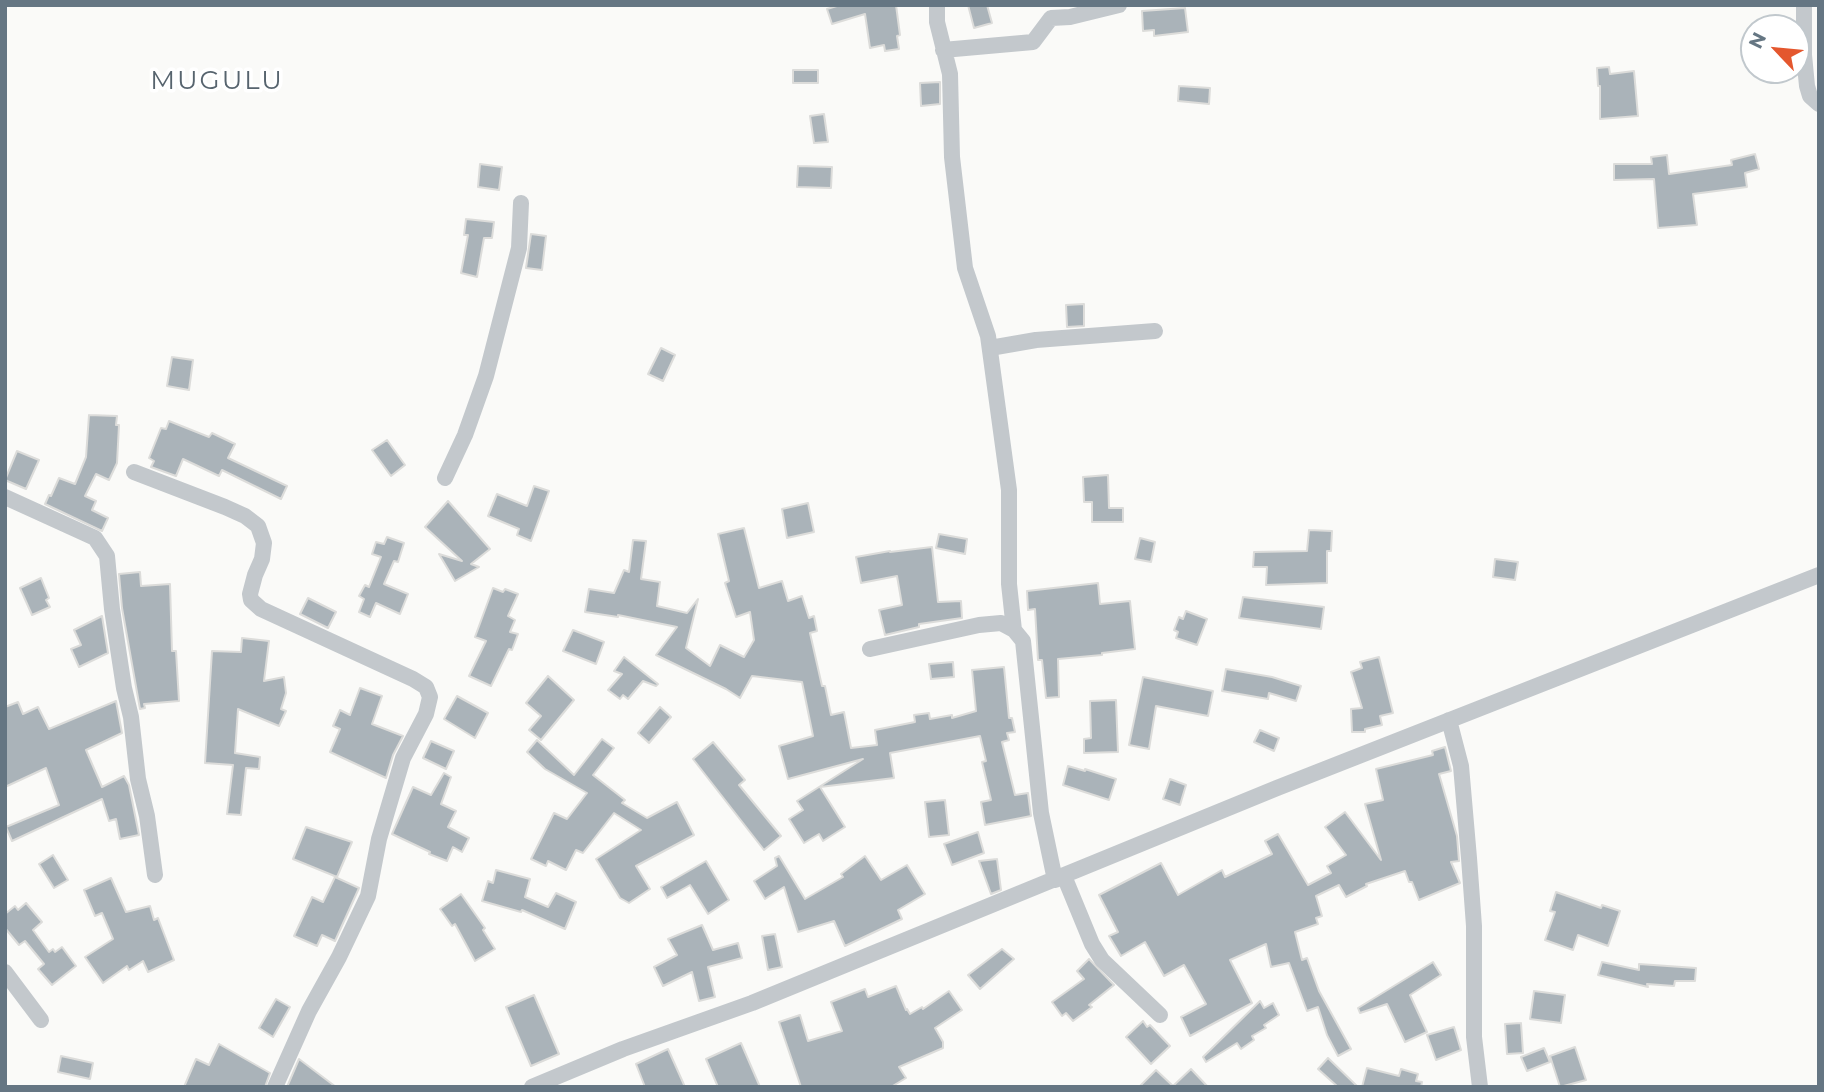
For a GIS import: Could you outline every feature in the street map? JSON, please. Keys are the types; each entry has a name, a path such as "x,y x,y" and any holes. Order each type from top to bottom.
{"street":[{"path":"937,5 937,22 950,74 952,157 965,268 988,336 1009,490 1009,584 1014,630"},
{"path":"943,50 1033,42 1051,18 1070,17 1119,5"},
{"path":"1804,5 1807,86 1810,96 1819,104"},
{"path":"445,478 465,435 489,365 519,248 521,203"},
{"path":"990,348 1036,340 1155,331"},
{"path":"134,472 225,507 245,516 258,526 264,543 262,559 250,594 251,600 261,609 413,679 426,687 430,697 426,714 403,758 379,839 368,896 309,1011 275,1087"},
{"path":"5,497 95,538 107,556 112,609 155,875"},
{"path":"532,1087 623,1049 752,1003 1449,720 1819,575"},
{"path":"870,649 979,625 1002,623 1014,630 1023,641 1041,813 1060,878 1102,960 1160,1015"},
{"path":"1449,720 1461,766 1468,846 1474,926 1474,1037 1480,1087"},
{"path":"5,972 41,1020"}],"building":[{"path":"840,5 896,5 899,49 885,51 884,45 870,48 865,14 832,24 827,9"},
{"path":"968,5 987,5 992,23 974,28"},
{"path":"1185,8 1188,32 1154,36 1154,30 1143,31 1142,11"},
{"path":"1609,67 1610,74 1634,71 1638,116 1600,119 1597,68"},
{"path":"793,70 818,70 818,83 793,83"},
{"path":"940,82 940,104 921,106 920,83"},
{"path":"1179,86 1210,88 1209,104 1178,101"},
{"path":"824,114 828,142 814,143 810,116"},
{"path":"1755,154 1759,169 1745,173 1747,187 1693,194 1697,225 1658,228 1654,179 1614,180 1614,164 1652,164 1651,157 1667,155 1669,174 1732,165 1731,160"},
{"path":"480,164 502,167 499,190 478,187"},
{"path":"798,166 832,167 831,188 797,187"},
{"path":"466,219 494,222 492,238 484,238 477,277 461,273 468,235 464,235"},
{"path":"531,234 546,236 542,270 526,268"},
{"path":"1084,304 1084,326 1067,327 1066,305"},
{"path":"661,348 675,355 663,381 648,374"},
{"path":"172,357 193,360 189,390 167,386"},
{"path":"89,415 117,416 116,425 119,425 117,463 109,480 96,474 85,496 96,501 92,510 108,518 102,531 45,504 59,478 75,484 86,457"},
{"path":"169,421 209,437 212,433 235,444 228,458 287,486 281,499 222,470 219,476 183,459 176,476 151,467 154,461 149,458 161,428 166,429"},
{"path":"387,440 405,465 391,476 372,450"},
{"path":"17,451 39,460 26,489 5,480"},
{"path":"1108,475 1109,508 1123,508 1123,522 1092,522 1092,502 1084,502 1083,477"},
{"path":"534,486 549,491 531,541 517,535 519,529 488,516 497,494 527,506"},
{"path":"448,501 490,549 471,564 479,567 455,581 439,554 462,561 425,527"},
{"path":"808,503 814,532 787,538 782,509"},
{"path":"744,528 759,588 782,581 788,601 802,596 809,618 814,616 817,631 810,633 822,686 825,686 831,715 844,712 851,748 877,745 875,730 915,722 914,715 929,713 930,719 952,715 952,718 976,711 972,670 1004,667 1009,718 1012,718 1015,732 1007,733 1009,740 1002,742 1015,795 1028,793 1031,816 985,825 981,802 991,800 982,762 986,761 980,736 890,753 894,778 820,787 845,827 823,841 819,834 804,843 789,819 803,810 797,801 863,759 788,779 779,746 813,736 802,682 752,676 740,698 656,655 677,627 618,615 585,612 589,589 614,593 624,570 629,572 633,540 646,541 641,579 660,582 657,606 687,613 698,599 686,648 710,666 720,645 744,657 754,640 750,612 736,617 725,583 729,581 718,534"},
{"path":"1309,530 1332,531 1331,551 1327,551 1327,583 1266,585 1267,567 1253,567 1254,552 1307,551"},
{"path":"939,534 967,539 965,554 936,548"},
{"path":"387,537 404,543 398,562 394,561 384,584 408,594 400,614 376,603 370,617 359,612 364,599 359,596 365,585 369,587 381,557 372,554 376,542 384,544"},
{"path":"1140,538 1155,542 1151,562 1135,559"},
{"path":"932,547 938,602 961,601 962,618 919,624 919,627 885,635 879,610 902,605 897,576 861,583 856,557"},
{"path":"1495,559 1518,562 1515,580 1493,577"},
{"path":"140,572 141,586 170,584 172,651 176,651 179,701 144,704 145,708 140,709 122,608 119,574"},
{"path":"41,578 50,607 32,615 20,588"},
{"path":"1098,583 1100,604 1130,601 1135,649 1058,659 1059,697 1046,698 1042,660 1038,660 1035,609 1028,610 1027,591"},
{"path":"493,588 518,594 508,616 515,620 510,632 518,634 491,686 469,676 486,641 475,637"},
{"path":"1243,597 1324,607 1321,629 1239,618"},
{"path":"308,598 336,612 328,628 300,614"},
{"path":"1186,611 1207,619 1197,645 1176,638 1178,632 1174,630 1179,617 1183,619"},
{"path":"102,616 108,653 79,667 71,649 81,645 74,630"},
{"path":"573,630 604,642 596,664 563,651"},
{"path":"242,638 269,641 264,681 284,677 286,693 281,709 286,711 279,726 238,709 235,753 260,757 259,769 246,768 241,815 227,814 233,765 205,763 212,651 241,652"},
{"path":"624,657 658,684 656,686 643,681 628,699 623,695 620,699 608,690 622,674 614,671"},
{"path":"1379,657 1393,713 1380,716 1382,725 1365,729 1365,732 1352,732 1351,709 1362,708 1351,672 1362,668 1360,662"},
{"path":"953,662 954,677 931,679 929,664"},
{"path":"1226,669 1272,677 1301,686 1296,701 1269,693 1268,699 1222,691"},
{"path":"548,676 574,700 541,740 529,730 541,716 526,703"},
{"path":"1143,677 1213,691 1208,716 1156,706 1149,749 1129,745"},
{"path":"360,688 382,696 372,724 403,736 393,755 386,778 330,752 340,729 333,726 340,710 350,715"},
{"path":"457,696 488,713 475,738 444,719"},
{"path":"1116,700 1118,752 1084,753 1084,739 1091,738 1090,701"},
{"path":"116,701 122,733 86,750 102,787 124,776 129,785 139,835 120,839 116,819 109,821 102,799 12,841 6,827 59,805 46,768 5,787 5,707 18,702 23,714 38,707 49,729"},
{"path":"660,707 671,717 649,743 638,733"},
{"path":"1260,730 1279,738 1274,751 1254,742"},
{"path":"602,739 614,748 593,775 625,800 622,803 647,818 677,802 694,835 636,866 650,889 629,903 620,898 596,859 641,830 614,813 583,853 576,850 566,870 548,861 546,866 531,859 554,813 567,819 587,793 545,769 527,752 537,740 574,775"},
{"path":"431,741 454,751 446,769 423,758"},
{"path":"713,742 745,780 739,785 781,836 764,850 693,759"},
{"path":"1445,747 1451,771 1439,774 1457,836 1459,861 1451,862 1460,883 1419,900 1405,871 1366,884 1367,886 1346,897 1339,885 1316,896 1322,916 1316,918 1318,924 1295,932 1302,960 1307,958 1319,991 1351,1049 1338,1056 1327,1035 1318,1007 1307,1011 1289,963 1271,967 1266,944 1230,960 1252,1003 1190,1036 1181,1017 1206,1004 1184,965 1164,976 1145,942 1121,956 1109,936 1118,932 1099,895 1161,863 1178,895 1222,870 1225,877 1272,854 1265,841 1278,834 1308,885 1331,873 1327,866 1346,855 1325,827 1345,812 1381,860 1365,804 1383,800 1376,769 1433,755 1432,751"},
{"path":"1068,766 1116,779 1109,800 1063,785"},
{"path":"444,773 451,777 441,804 456,811 448,827 469,838 462,852 453,847 447,861 392,834 413,787 431,795"},
{"path":"1170,779 1186,785 1180,805 1163,799"},
{"path":"945,800 949,835 929,837 925,802"},
{"path":"306,827 352,842 337,877 293,859"},
{"path":"978,832 984,853 952,865 944,844"},
{"path":"53,855 68,880 54,888 39,864"},
{"path":"779,856 805,899 843,877 841,874 865,856 881,880 907,865 925,894 898,910 902,919 845,946 834,921 798,932 784,887 765,899 754,881 777,866 775,858"},
{"path":"997,859 1001,890 991,894 979,861"},
{"path":"706,861 729,900 708,914 690,885 667,898 661,887"},
{"path":"496,870 530,879 525,897 548,907 556,893 576,902 565,929 522,910 521,912 482,901 488,881 493,883"},
{"path":"335,877 359,888 335,941 322,935 317,946 294,936 312,897 323,902"},
{"path":"111,878 126,912 150,906 154,920 158,918 174,960 148,972 143,961 129,970 127,966 103,983 85,957 113,939 102,913 95,916 84,890"},
{"path":"1556,892 1601,908 1602,905 1620,911 1608,946 1578,935 1573,950 1545,940 1555,912 1550,911"},
{"path":"461,894 485,928 483,930 495,949 475,961 455,924 452,926 440,909"},
{"path":"26,903 42,922 33,930 49,952 53,949 55,952 62,947 76,966 52,985 38,969 44,964 25,941 19,945 5,928 5,914 15,906 18,910"},
{"path":"702,925 713,950 738,943 742,958 708,967 715,997 699,1001 692,972 663,986 654,967 677,955 668,939"},
{"path":"775,934 782,967 768,970 762,936"},
{"path":"1002,949 1014,959 980,989 968,975"},
{"path":"1089,959 1114,985 1073,1021 1066,1013 1062,1016 1052,1002 1084,979 1077,971"},
{"path":"1433,962 1441,975 1410,995 1427,1032 1405,1042 1387,1004 1360,1013 1358,1008"},
{"path":"1602,962 1639,970 1639,964 1696,968 1695,981 1675,981 1674,986 1647,984 1648,987 1598,975"},
{"path":"896,986 910,1014 922,1007 923,1009 949,991 962,1010 935,1028 943,1042 943,1048 899,1067 906,1078 891,1087 801,1087 779,1022 800,1015 808,1041 842,1031 831,1002 865,989 868,997"},
{"path":"1534,991 1565,995 1561,1023 1530,1019"},
{"path":"534,995 559,1054 531,1066 506,1007"},
{"path":"276,999 290,1007 273,1037 259,1028"},
{"path":"1260,1001 1264,1008 1273,1003 1279,1015 1264,1025 1266,1028 1252,1036 1254,1040 1241,1049 1237,1043 1206,1062 1203,1057"},
{"path":"1143,1021 1170,1046 1151,1064 1126,1037"},
{"path":"1521,1023 1523,1053 1507,1054 1505,1024"},
{"path":"1454,1027 1461,1050 1436,1060 1427,1035"},
{"path":"741,1043 760,1087 718,1087 706,1059"},
{"path":"219,1044 270,1073 265,1087 184,1087 196,1059 209,1065"},
{"path":"1575,1047 1586,1080 1560,1087 1550,1056"},
{"path":"1544,1048 1550,1062 1527,1071 1521,1057"},
{"path":"668,1049 685,1087 645,1087 636,1064"},
{"path":"61,1056 93,1063 90,1079 58,1072"},
{"path":"1328,1058 1358,1087 1338,1087 1318,1069"},
{"path":"299,1059 336,1087 287,1087"},
{"path":"1367,1068 1399,1076 1401,1069 1418,1074 1416,1081 1422,1082 1421,1087 1362,1087"},
{"path":"1191,1069 1208,1087 1139,1087 1156,1070 1173,1086"}],"district":[{"name":"MUGULU","path":"217,81"}]}
